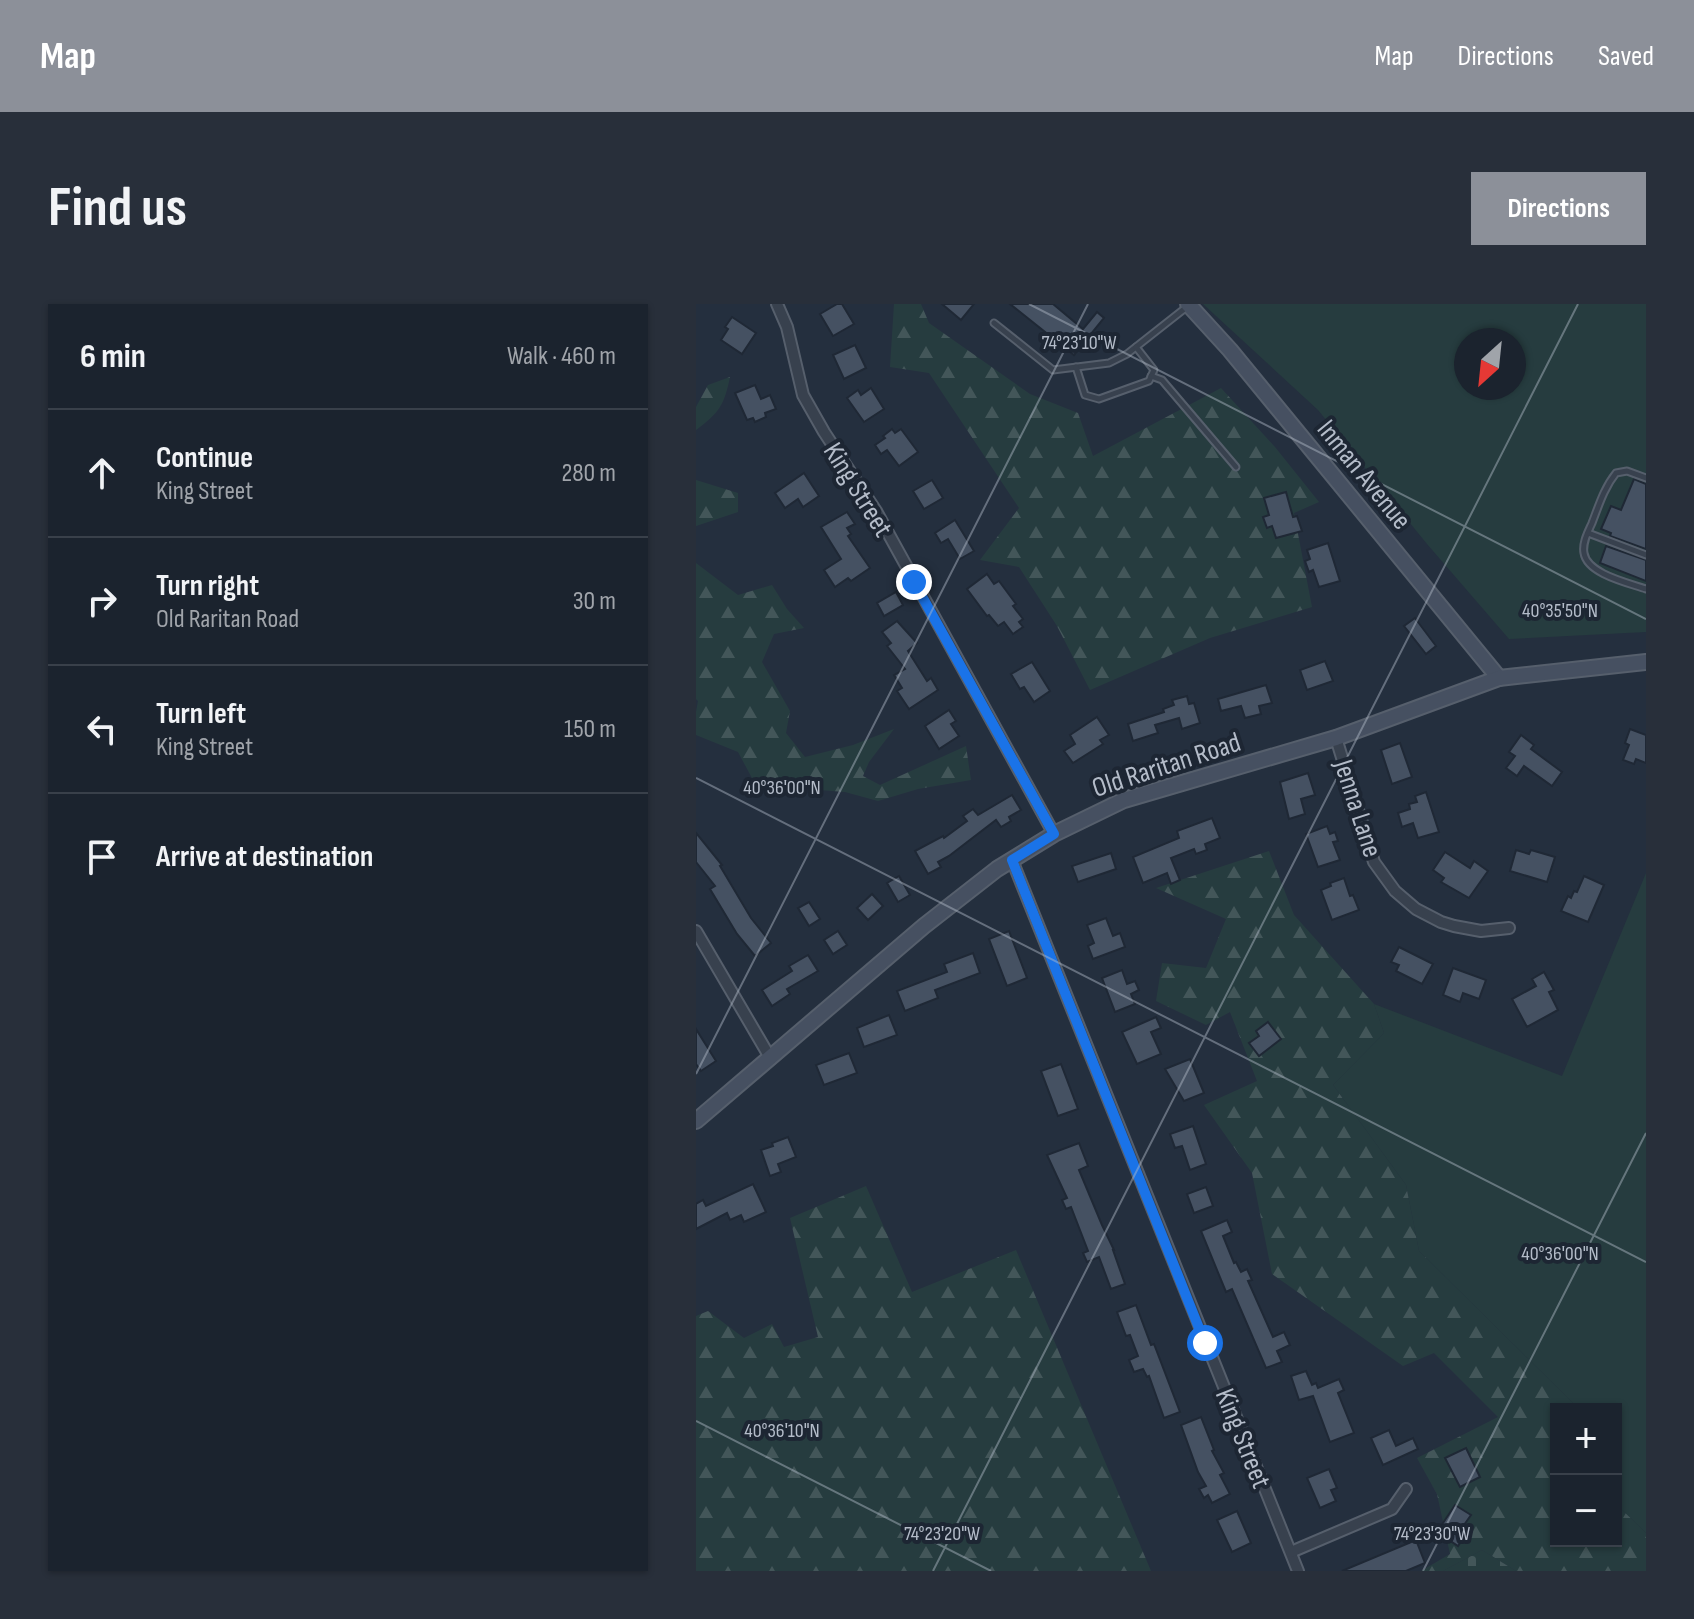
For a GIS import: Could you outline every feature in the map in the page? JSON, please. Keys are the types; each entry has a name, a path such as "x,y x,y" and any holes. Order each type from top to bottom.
{"street":[{"name":"King Street","path":"777,304 787,327 803,395 876,511 1054,834"},
{"name":"Inman Avenue","path":"1188,305 1230,350 1499,678"},
{"name":"Old Raritan Road","path":"697,1121 917,932 997,869 1054,834 1124,800 1336,738 1499,678 1646,662"},
{"name":"Jenna Lane","path":"1336,738 1374,862 1395,891 1428,916 1454,926 1481,931 1509,928"},
{"name":"King Street","path":"1012,860 1298,1571"},
{"path":"696,931 771,1059"},
{"path":"1291,1552 1392,1509 1406,1489"}],"lane":[{"path":"994,323 1053,370 1109,363 1127,354 1188,305"},
{"path":"1076,367 1085,395 1099,399 1149,381 1154,370 1136,347"},
{"path":"1151,376 1162,380 1236,467"},
{"path":"1646,478 1627,471 1616,473 1607,485 1588,533 1584,555 1601,573 1646,589"},
{"path":"1588,533 1646,555"}],"green space":[{"path":"894,304 921,304 929,323 1030,394 1078,413 1093,456 1221,388 1275,447 1319,502 1294,513 1312,607 1210,638 1090,690 1057,626 1019,567 980,560 1019,508 929,373 890,367"},
{"path":"1203,304 1646,304 1646,632 1509,639 1318,410"},
{"path":"730,377 720,407 696,430 696,407 708,385"},
{"path":"696,480 738,493 738,512 696,526"},
{"path":"696,563 738,595 772,585 804,628 774,634 762,662 790,711 786,733 805,757 853,745 894,729 869,762 863,776 880,785 966,746 971,780 918,789 878,801 845,792 781,787 759,791 738,752 696,735"},
{"path":"1269,851 1294,915 1374,1004 1384,1033 1333,1085 1406,1185 1419,1251 1573,1403 1550,1403 1550,1547 1622,1547 1622,1510 1646,1533 1646,1571 1516,1571 1482,1550 1443,1571 1421,1571 1450,1554 1437,1494 1417,1458 1498,1417 1434,1353 1403,1366 1272,1274 1252,1173 1204,1105 1257,1081 1230,1012 1206,1025 1156,1001 1162,963 1206,968 1226,919 1156,888"},
{"path":"1646,873 1646,1533 1622,1510 1622,1403 1573,1403 1419,1251 1406,1185 1333,1085 1384,1033 1374,1004 1562,1076"},
{"path":"866,1186 912,1292 1016,1250 1151,1571 696,1571 696,1316 708,1311 744,1338 772,1324 784,1347 818,1337 790,1218"},
{"path":"1482,1550 1516,1571 1443,1571"}],"building":[{"path":"842,304 854,324 833,336 820,314"},
{"path":"942,304 974,304 961,320"},
{"path":"1010,304 1053,304 1083,329 1097,312 1104,318 1074,355"},
{"path":"732,317 756,333 742,354 721,340"},
{"path":"855,345 866,368 844,379 833,355"},
{"path":"755,385 761,399 770,395 776,409 755,422 753,418 747,420 735,393"},
{"path":"871,388 884,409 864,422 847,398 858,390 861,395"},
{"path":"892,429 895,433 901,429 918,452 899,466 887,450 881,454 875,445"},
{"path":"804,473 819,496 803,507 798,499 785,508 775,493"},
{"path":"1634,479 1646,484 1646,549 1610,536 1611,533 1601,529 1611,506 1621,510"},
{"path":"932,480 943,498 924,509 913,491"},
{"path":"1286,492 1293,517 1297,516 1302,531 1276,538 1272,526 1267,528 1263,517 1269,515 1264,498"},
{"path":"847,512 855,524 847,528 851,534 848,536 870,568 835,587 824,570 841,559 821,527"},
{"path":"955,520 974,551 960,559 948,539 941,543 935,533"},
{"path":"1328,543 1340,581 1319,587 1313,570 1309,572 1305,561 1310,559 1307,550"},
{"path":"1606,546 1646,560 1646,581 1600,563"},
{"path":"987,574 994,584 999,581 1023,619 1019,622 1023,627 1013,634 1004,622 998,626 987,616 967,589"},
{"path":"896,592 903,605 884,616 877,603"},
{"path":"1415,618 1436,646 1426,654 1404,626"},
{"path":"897,621 917,643 908,651 927,681 931,678 938,690 909,709 897,691 902,688 894,675 905,669 887,646 891,643 882,632"},
{"path":"1325,661 1333,681 1307,690 1300,670"},
{"path":"1032,662 1050,691 1034,702 1024,687 1020,689 1011,674"},
{"path":"1266,685 1272,703 1259,706 1261,714 1245,718 1241,706 1221,711 1218,699"},
{"path":"1187,696 1189,704 1194,703 1200,723 1182,729 1179,718 1155,725 1158,733 1133,741 1128,724 1164,712 1163,709 1174,705 1172,700"},
{"path":"949,710 956,721 951,724 959,736 939,749 925,726"},
{"path":"1097,717 1109,735 1100,740 1103,744 1073,763 1064,751 1075,744 1070,735"},
{"path":"1630,729 1646,735 1646,763 1636,759 1634,764 1623,760 1629,745 1625,743"},
{"path":"1521,735 1534,745 1531,749 1562,772 1552,786 1524,766 1517,776 1506,768 1515,756 1509,752"},
{"path":"1400,743 1412,777 1392,784 1381,750"},
{"path":"1308,773 1315,795 1301,799 1305,814 1289,819 1280,782"},
{"path":"1426,792 1439,832 1418,838 1413,823 1402,827 1398,813 1410,809 1409,804 1417,802 1415,796"},
{"path":"1012,795 1021,810 1009,817 1011,821 1001,827 996,820 938,862 941,867 928,874 915,851 944,838 967,821 963,816 973,809 978,815"},
{"path":"1212,818 1220,838 1205,844 1207,850 1196,854 1194,849 1171,858 1180,880 1171,884 1167,873 1143,883 1133,857 1179,838 1177,831"},
{"path":"1327,826 1330,834 1335,832 1338,841 1333,842 1340,860 1318,867 1306,834"},
{"path":"696,833 722,865 751,918 771,943 755,956 737,934 710,889 715,886 696,862"},
{"path":"1516,850 1529,854 1531,850 1555,857 1547,882 1510,871"},
{"path":"1445,852 1470,868 1474,861 1488,871 1469,898 1441,882 1444,878 1433,870"},
{"path":"1111,853 1116,869 1078,882 1072,866"},
{"path":"899,876 910,895 898,902 887,883"},
{"path":"1584,876 1604,885 1588,922 1561,911 1568,896 1571,898 1574,891 1577,892"},
{"path":"1344,878 1359,910 1332,920 1321,890"},
{"path":"872,894 883,906 868,920 857,908"},
{"path":"809,902 820,919 809,926 798,908"},
{"path":"1106,918 1113,936 1120,933 1125,947 1093,959 1088,946 1094,943 1087,925"},
{"path":"838,931 847,945 833,954 824,940"},
{"path":"1009,931 1027,978 1007,986 989,939"},
{"path":"1399,947 1433,964 1422,984 1396,971 1399,965 1391,962"},
{"path":"973,953 980,973 935,990 938,998 905,1011 897,991 947,972 944,964"},
{"path":"808,955 818,971 787,989 790,994 772,1006 762,990 792,971 789,966"},
{"path":"1453,968 1486,980 1479,999 1463,993 1460,1002 1443,995"},
{"path":"1122,970 1127,984 1135,981 1139,990 1131,994 1135,1004 1115,1012 1102,978"},
{"path":"1544,972 1554,990 1549,992 1558,1010 1527,1027 1512,999 1536,986 1532,979"},
{"path":"889,1015 897,1035 864,1047 857,1028"},
{"path":"1156,1017 1161,1028 1151,1032 1161,1054 1137,1064 1122,1032"},
{"path":"1268,1022 1281,1039 1259,1056 1249,1043 1259,1036 1256,1031"},
{"path":"696,1029 716,1061 701,1071 696,1064"},
{"path":"849,1053 857,1073 824,1085 816,1065"},
{"path":"1190,1059 1204,1093 1184,1101 1165,1069"},
{"path":"1061,1064 1078,1109 1058,1116 1041,1071"},
{"path":"1193,1126 1206,1164 1190,1170 1182,1146 1175,1148 1170,1134"},
{"path":"788,1137 796,1157 778,1164 781,1172 770,1176 761,1150"},
{"path":"1079,1143 1088,1166 1079,1170 1114,1250 1125,1284 1111,1289 1099,1257 1087,1262 1083,1253 1088,1251 1071,1207 1066,1209 1062,1200 1067,1198 1047,1155"},
{"path":"753,1184 766,1212 744,1222 741,1215 730,1220 727,1213 696,1229 696,1204 703,1200 706,1206"},
{"path":"1206,1187 1213,1206 1194,1213 1187,1194"},
{"path":"1227,1220 1232,1232 1223,1236 1234,1263 1241,1272 1247,1269 1252,1280 1248,1281 1273,1337 1284,1332 1290,1345 1277,1351 1282,1362 1266,1368 1232,1289 1226,1292 1201,1231"},
{"path":"1136,1305 1180,1412 1164,1418 1149,1376 1143,1369 1134,1372 1129,1360 1138,1356 1117,1312"},
{"path":"1306,1371 1312,1385 1316,1383 1318,1388 1339,1379 1344,1390 1338,1393 1354,1433 1330,1442 1313,1396 1299,1400 1291,1376"},
{"path":"1201,1417 1212,1451 1224,1473 1220,1475 1230,1494 1212,1503 1208,1495 1204,1498 1199,1489 1206,1486 1181,1425"},
{"path":"1389,1430 1396,1446 1413,1438 1418,1449 1383,1465 1371,1438"},
{"path":"1466,1448 1480,1477 1460,1487 1445,1458"},
{"path":"1329,1469 1337,1488 1331,1490 1336,1501 1320,1508 1307,1478"},
{"path":"1455,1505 1471,1515 1464,1525 1469,1529 1458,1546 1437,1532"},
{"path":"1237,1511 1251,1543 1232,1552 1217,1520"},
{"path":"1416,1540 1425,1563 1406,1571 1342,1571"}],"route":[{"path":"914,582 1054,834 1012,860 1205,1343"}]}
